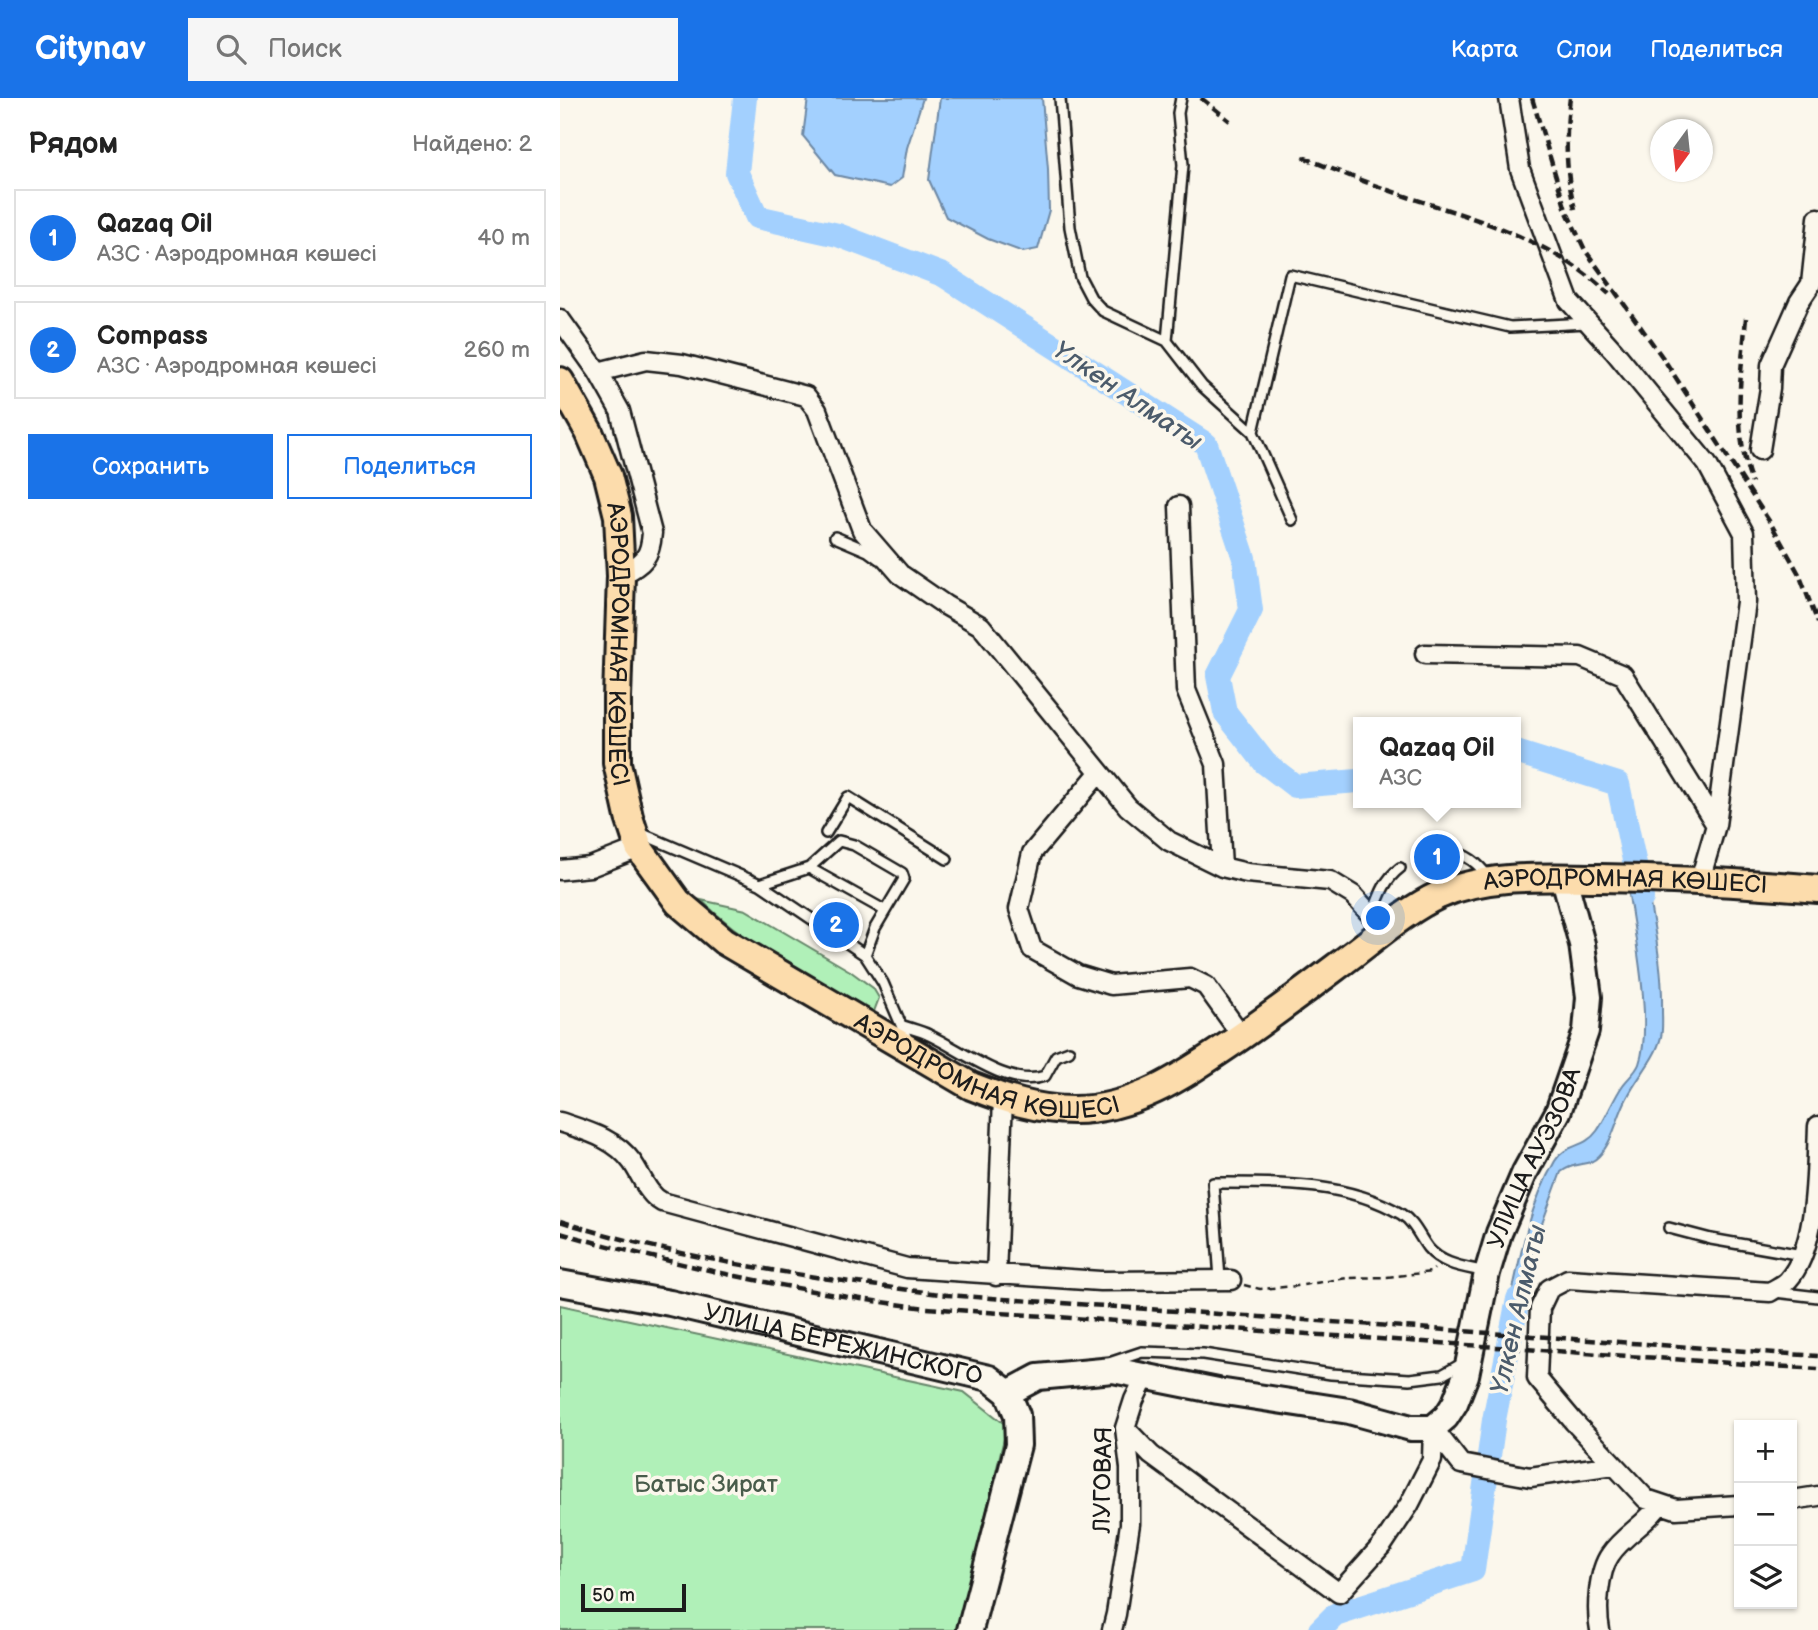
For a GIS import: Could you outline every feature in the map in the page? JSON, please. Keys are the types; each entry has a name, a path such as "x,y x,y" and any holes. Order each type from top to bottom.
{"main road":[{"name":"АЭРОДРОМНАЯ КӨШЕСІ","path":"560,381 589,432 608,477 618,516 621,576 617,763 635,839 678,902 724,941 971,1086 1033,1107 1074,1110 1104,1107 1135,1099 1167,1084 1242,1036 1332,970 1376,924 1439,895 1491,880 1692,880 1818,889"},
{"name":"УЛИЦА АУЭЗОВА","path":"1433,1428 1446,1417 1455,1403 1469,1359 1499,1233 1525,1172 1558,1112 1586,1031 1589,997 1582,944 1563,878"},
{"name":"УЛИЦА БЕРЕЖИНСКОГО","path":"560,1283 670,1303 989,1378 1009,1393 1017,1415 1018,1446 970,1630"},
{"path":"1009,1393 1038,1377 1113,1370 1219,1391 1349,1411 1411,1428 1433,1428"}],"street":[{"path":"1509,98 1520,169 1569,301 1707,464 1744,533 1746,602 1716,825 1692,880"},
{"path":"1760,450 1771,365 1799,302 1811,284 1818,218"},
{"path":"560,319 598,372 620,411 652,533 651,551 647,557 621,576"},
{"path":"598,372 646,360 682,364 806,396 817,410 862,530 900,574 945,606 981,626 1128,807 1169,841 1222,867 1247,873 1330,881 1353,895 1376,924"},
{"path":"1179,506 1186,690 1216,764 1222,867"},
{"path":"1425,654 1580,657 1623,675 1716,825"},
{"path":"1099,773 1032,853 1019,909 1032,949 1078,975 1111,985 1190,978 1206,986 1242,1036"},
{"path":"560,870 590,867 635,839"},
{"path":"996,1276 1003,1098"},
{"path":"560,1122 606,1138 631,1160 654,1198 679,1208 907,1268 1100,1282 1226,1279"},
{"path":"1734,1505 1675,1509 1646,1499 1537,1378 1540,1307 1549,1289 1568,1279 1770,1292 1787,1282 1802,1255 1812,1221 1818,1126"},
{"name":"ЛУГОВАЯ","path":"1112,1630 1130,1524 1130,1468 1125,1428 1146,1375"},
{"path":"1125,1428 1152,1455 1339,1593 1383,1544 1409,1506 1432,1460 1433,1428"},
{"path":"1433,1428 1461,1464 1530,1477 1614,1465"},
{"path":"1797,1499 1818,1496"},
{"path":"1600,1630 1600,1584 1609,1555 1652,1516 1660,1504"}],"lane":[{"path":"1060,98 1070,227 1080,277 1091,298 1103,311 1167,341 1202,386 1253,432 1292,520"},
{"path":"1167,341 1183,165 1178,113 1181,98"},
{"path":"1253,432 1290,275 1510,327 1587,323"},
{"path":"835,537 868,551 900,574"},
{"path":"826,833 848,797 947,859"},
{"path":"635,839 760,884 865,955 883,983 912,1052"},
{"path":"760,884 809,868 839,841 854,845 902,873 904,879 884,910 865,955"},
{"path":"1447,851 1461,853 1472,859 1491,880"},
{"path":"809,868 884,910"},
{"path":"1376,924 1383,886 1400,868"},
{"path":"903,1026 927,1034 968,1057 1010,1075 1033,1080 1045,1076 1056,1056 1069,1051"},
{"path":"1226,1279 1213,1183 1291,1184 1352,1195 1387,1206 1405,1217 1430,1250 1444,1261 1488,1273"},
{"path":"1669,1228 1711,1239 1802,1255"},
{"path":"1770,1292 1818,1297"},
{"path":"1081,1372 1142,1352 1203,1354 1331,1374 1410,1379 1442,1375 1469,1359"}],"path":[{"path":"1226,1279 1260,1289 1297,1286 1347,1278 1431,1272 1444,1261"}],"green space":[{"path":"701,900 746,910 850,971 873,988 879,998 873,1014 761,948"},
{"name":"Батыс Зират","path":"560,1305 964,1392 1007,1426 958,1630 560,1630"}],"water":[{"path":"808,98 923,98 907,148 902,178 890,187 835,175 803,136"},
{"path":"940,98 1042,98 1049,210 1038,249 1023,252 988,239 946,217 929,180"},
{"path":"1648,893 1661,980 1661,1037 1655,1053 1631,1090 1604,1150 1595,1160 1561,1172 1533,1248 1515,1330 1505,1328 1524,1242 1545,1180 1559,1155 1586,1141 1597,1131 1619,1090 1639,1064 1643,1047 1644,1004 1629,895"}],"waterway":[{"name":"Үлкен Алматы","path":"745,98 737,173 757,217 838,235 943,275 1206,444 1244,558 1251,610 1218,676 1225,712 1265,763 1295,786 1353,781"},
{"name":"Үлкен Алматы","path":"1521,754 1618,784 1642,898"},
{"name":"Үлкен Алматы","path":"1320,1630 1335,1615 1473,1570 1494,1420 1518,1299"}],"railway":[{"path":"1201,98 1230,121"},
{"path":"1532,98 1566,210 1585,250 1663,358 1771,524 1799,574 1818,623"},
{"path":"1570,98 1567,154 1575,209"},
{"path":"1303,157 1514,234 1564,260 1609,294"},
{"path":"1746,318 1740,381 1740,422 1752,483"},
{"path":"560,1221 703,1258 800,1275 947,1295 1818,1356"},
{"path":"560,1233 742,1277 834,1295 927,1308 1818,1369"}],"place":[{"name":"Qazaq Oil","path":"1437,857"},
{"name":"Compass","path":"836,925"}]}
